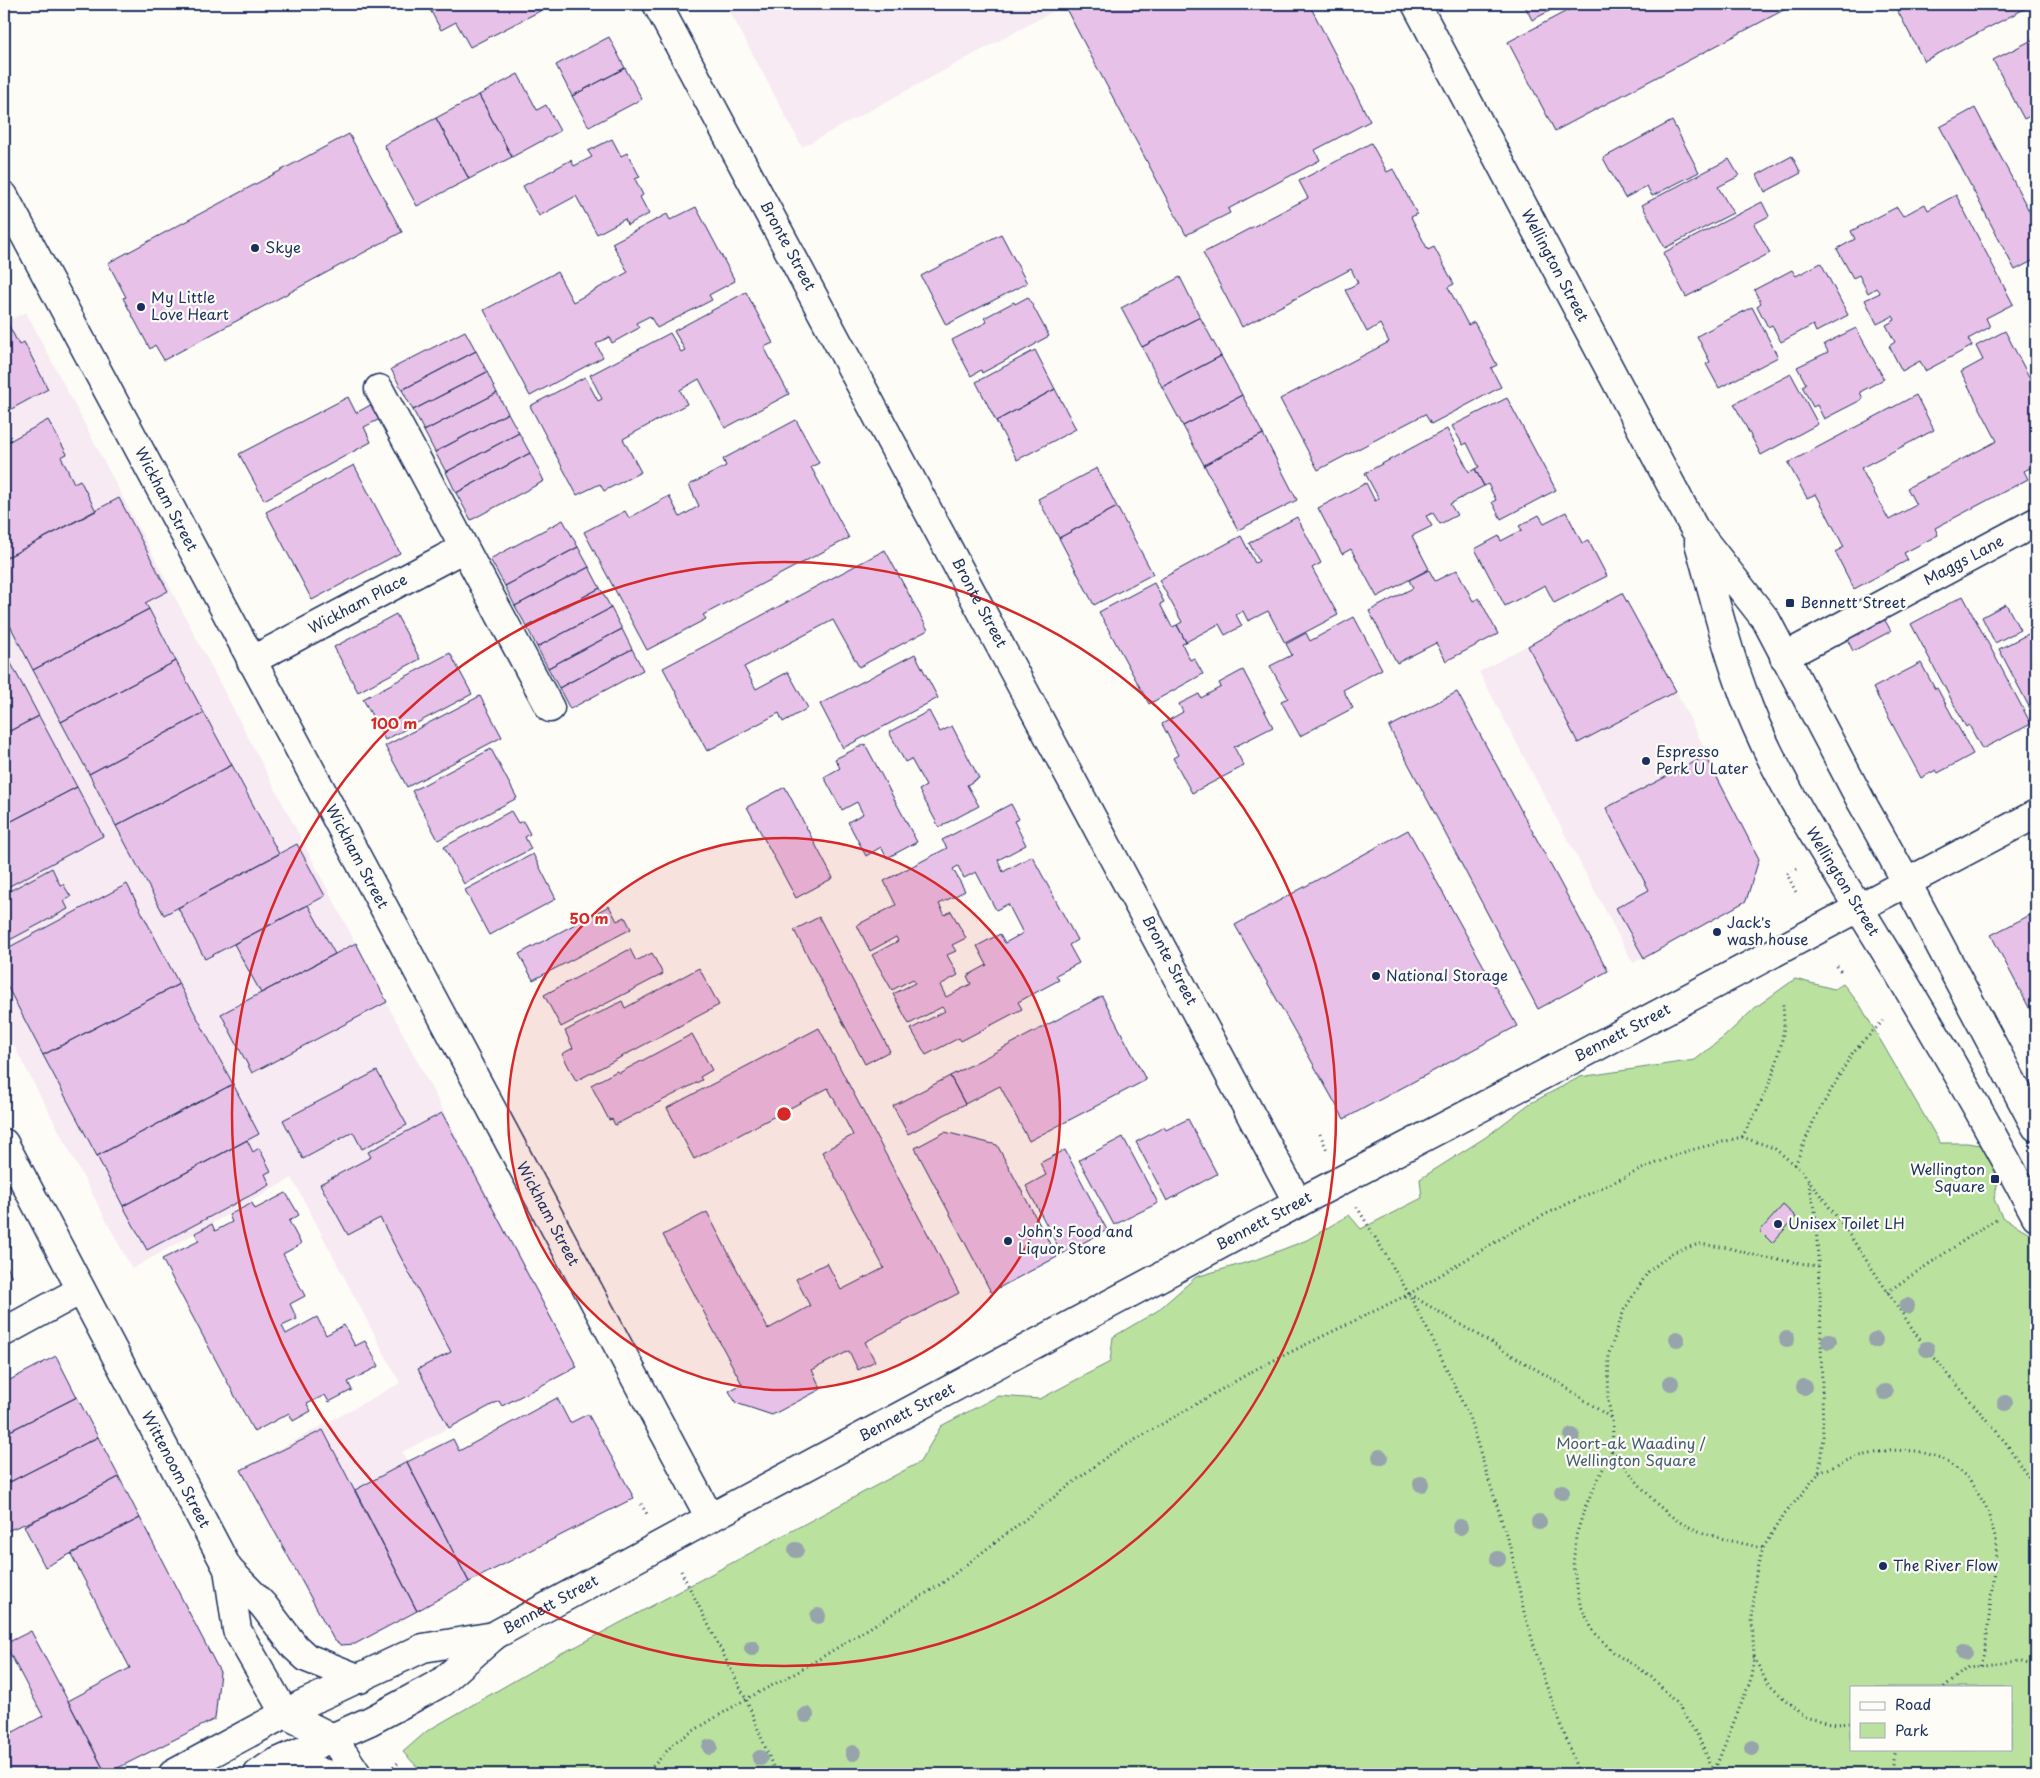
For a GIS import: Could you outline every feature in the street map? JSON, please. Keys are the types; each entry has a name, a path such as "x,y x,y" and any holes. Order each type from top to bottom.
{"main road":[{"name":"Bronte Street","path":"657,4 855,370 940,534 1140,903 1298,1203"},
{"name":"Wellington Street","path":"1416,4 1694,528 1766,620 1784,657 2036,1127"},
{"name":"Wickham Street","path":"4,196 710,1518"},
{"path":"379,389 550,708"},
{"name":"Maggs Lane","path":"1784,657 2036,522"},
{"name":"Wellington Street","path":"1694,528 1737,673 1755,723 1768,751 1825,854 1859,908 1970,1097 2036,1216"},
{"name":"Wickham Place","path":"251,660 464,548"},
{"name":"Bennett Street","path":"265,1769 333,1738 442,1682 495,1636 710,1518 1298,1203 1558,1068 2036,814"},
{"name":"Wittenoom Street","path":"4,1143 228,1569 236,1630 285,1714"},
{"path":"4,1332 81,1290"},
{"path":"228,1569 263,1605 295,1647 307,1658 360,1679"},
{"name":"Bennett Street","path":"173,1774 285,1714 423,1648 495,1636"},
{"path":"285,1714 333,1738 357,1774"},
{"path":"265,1769 299,1765 326,1774"}],"path":[{"path":"1787,874 1797,894"},
{"path":"1837,966 1841,972"},
{"path":"1742,1137 1762,1102 1775,1072 1784,1032 1783,1002"},
{"path":"1794,1165 1814,1120 1853,1052 1883,1021"},
{"path":"1320,1134 1327,1150"},
{"path":"646,1774 674,1742 796,1672 941,1584 1109,1455 1258,1368 1409,1294 1505,1236 1596,1190 1687,1151 1742,1137 1774,1148 1808,1179 1840,1221 1922,1343 2006,1443 2036,1488"},
{"path":"1808,1179 1815,1209 1818,1266 1823,1436 1819,1473"},
{"path":"1363,1216 1409,1294 1469,1417 1511,1550 1524,1612 1544,1679 1579,1774"},
{"path":"1888,1292 1996,1219"},
{"path":"1714,1773 1698,1736 1676,1703 1651,1676 1614,1653 1593,1631 1580,1604 1572,1566 1576,1536 1585,1507 1612,1450 1611,1418 1608,1400 1609,1354 1624,1310 1648,1272 1673,1252 1699,1244 1729,1248 1762,1257 1818,1266"},
{"path":"1409,1294 1564,1386 1611,1418"},
{"path":"1612,1450 1652,1500 1684,1525 1720,1538 1763,1548"},
{"path":"1714,1773 1750,1682 1754,1657 1752,1619 1756,1572 1763,1548 1780,1520 1819,1473 1854,1457 1890,1450 1916,1451 1942,1458 1967,1477 1986,1506 1997,1544 1990,1617 1980,1666"},
{"path":"685,1580 746,1699 776,1774"},
{"path":"1754,1657 1767,1683 1804,1717 1836,1724 1850,1723"},
{"path":"1945,1686 1968,1667 2018,1661 2036,1666"},
{"path":"1890,1774 1895,1750"},
{"path":"388,1770 398,1763"}],"shaded area":[{"path":"726,4 1067,4 802,147"},
{"path":"26,312 577,1367 502,1406 499,1402 402,1452 469,1582 355,1644 341,1645 334,1640 241,1470 400,1383 292,1178 132,1269 4,1027 4,323"},
{"path":"1622,593 1676,691 1759,859 1746,901 1633,963 1479,672"}],"green space":[{"name":"Moort-ak Waadiny / Wellington Square","path":"1795,979 1834,989 1843,984 1860,1005 1940,1143 1967,1143 1996,1147 2000,1172 1994,1199 2002,1217 2033,1235 2036,1242 2036,1774 424,1774 403,1752 427,1731 557,1655 920,1462 941,1426 998,1396 1040,1399 1110,1362 1113,1337 1157,1311 1196,1277 1255,1260 1307,1240 1349,1215 1361,1229 1422,1198 1420,1179 1486,1137 1529,1104 1580,1077 1695,1060 1724,1037 1756,1007"}],"building":[{"path":"427,4 543,4 537,6 540,11 470,47 456,22 441,30"},
{"path":"1070,4 1309,4 1370,121 1315,150 1320,160 1228,209 1230,213 1186,235 1065,7"},
{"path":"1524,4 1563,4 1532,20"},
{"path":"1580,4 1795,4 1555,131 1508,42"},
{"path":"1894,4 2034,4 1924,61"},
{"path":"609,37 625,68 572,96 556,65"},
{"path":"2036,38 2036,122 2032,115 2024,119 1993,60"},
{"path":"625,68 642,99 589,127 572,96"},
{"path":"518,74 537,110 546,105 560,131 512,157 479,95"},
{"path":"479,95 512,157 469,179 436,118"},
{"path":"1975,108 2036,224 2036,259 2015,270 1940,127"},
{"path":"436,118 469,179 417,206 384,145"},
{"path":"1672,121 1699,172 1652,196 1647,186 1625,198 1603,158"},
{"name":"Skye","path":"349,134 402,232 164,360 155,345 150,349 123,298 126,297 108,263"},
{"path":"612,139 621,156 627,153 640,177 635,179 643,195 640,197 649,214 627,225 625,219 597,234 576,196 539,216 523,186 571,160 574,166 592,157 588,151"},
{"path":"1371,143 1387,172 1393,169 1417,214 1411,217 1428,250 1434,247 1454,284 1448,287 1468,325 1474,322 1497,365 1491,368 1501,387 1431,424 1425,414 1318,470 1280,399 1389,342 1380,324 1367,332 1345,290 1358,283 1351,269 1242,327 1203,253 1308,198 1299,181"},
{"path":"1792,156 1801,173 1765,192 1757,175"},
{"path":"1729,159 1739,176 1718,187 1733,213 1665,248 1642,205"},
{"path":"1956,195 2013,304 1986,318 1990,327 1968,339 1972,346 1925,371 1920,361 1902,371 1889,346 1895,342 1886,325 1895,320 1893,316 1877,324 1865,300 1880,293 1876,288 1868,293 1859,275 1853,278 1837,249 1855,239 1851,231 1897,207 1903,216 1925,204 1928,210"},
{"path":"1762,202 1769,216 1754,224 1770,253 1686,297 1663,253"},
{"path":"696,207 735,281 709,295 712,300 657,328 650,316 636,323 639,328 612,343 609,337 596,344 603,357 530,396 484,310 557,272 573,302 628,272 612,243 667,214 670,220"},
{"path":"1001,234 1027,283 946,325 921,276"},
{"path":"1821,263 1848,315 1816,332 1813,325 1781,342 1772,325 1768,327 1757,306 1761,303 1754,290 1792,270 1796,276"},
{"path":"1180,277 1200,317 1142,347 1121,308"},
{"path":"746,292 773,343 764,347 789,394 725,428 699,379 680,390 687,404 623,439 641,472 604,491 600,484 577,495 530,406 585,377 598,401 602,399 590,375 670,333 681,352 685,350 674,331"},
{"path":"1028,297 1049,336 982,373 981,370 971,376 952,340 987,322 984,318 1014,302 1015,304"},
{"path":"1752,307 1778,357 1719,388 1706,364 1710,362 1697,336"},
{"path":"1200,317 1221,356 1162,387 1142,347"},
{"path":"5,318 19,345 24,342 48,389 4,413"},
{"path":"1856,328 1884,379 1860,392 1863,399 1824,419 1817,405 1813,407 1802,386 1806,384 1797,367 1828,352 1824,344"},
{"path":"465,331 476,351 402,390 391,369"},
{"path":"2005,331 2036,390 2036,465 2024,471 2028,479 1935,528 1938,535 1904,553 1908,560 1854,589 1835,552 1844,547 1816,494 1807,498 1788,463 1916,395 1934,430 1861,468 1889,520 1916,505 1907,488 1997,441 1961,372 1983,360 1976,346"},
{"path":"1035,350 1055,389 996,421 976,382"},
{"path":"476,351 487,372 413,410 402,390"},
{"path":"1221,356 1242,395 1183,426 1162,387"},
{"path":"487,372 497,393 424,431 413,410"},
{"path":"1791,374 1818,424 1761,455 1734,404"},
{"path":"1055,389 1076,429 1017,460 996,421"},
{"path":"497,393 508,413 435,452 424,431"},
{"path":"1242,395 1263,434 1204,465 1183,426"},
{"path":"348,397 356,413 374,403 382,418 364,427 371,442 264,500 239,454"},
{"path":"1507,398 1556,490 1501,519 1492,502 1496,500 1488,484 1484,486 1475,469 1479,467 1467,443 1463,445 1452,426"},
{"path":"508,413 519,433 446,472 435,452"},
{"path":"48,420 67,454 61,457 74,483 80,480 96,511 4,559 4,444"},
{"path":"796,420 819,463 811,467 849,538 703,615 706,619 647,650 584,532 625,511 629,518 669,496 680,517 699,506 689,485 726,466 723,459"},
{"path":"1447,429 1469,472 1475,469 1484,486 1450,504 1457,515 1440,524 1433,513 1426,516 1432,526 1412,536 1429,569 1377,597 1351,549 1342,554 1318,508 1366,483 1375,501 1379,499 1365,473"},
{"path":"519,433 530,453 456,493 446,472"},
{"path":"1263,434 1297,500 1238,530 1204,465"},
{"path":"530,453 544,481 471,520 456,493"},
{"path":"354,465 400,553 312,600 266,512"},
{"path":"1097,468 1117,507 1059,538 1038,499"},
{"path":"119,498 168,591 145,603 149,609 33,670 4,614 4,559"},
{"path":"1117,507 1153,574 1094,605 1059,538"},
{"path":"1566,512 1582,543 1588,540 1607,576 1554,603 1545,585 1505,606 1475,549 1499,536 1501,541 1522,530 1519,526 1539,515 1544,523"},
{"path":"1297,517 1321,563 1312,568 1338,615 1285,643 1268,611 1248,621 1243,611 1236,615 1242,626 1225,635 1219,624 1186,642 1177,625 1182,622 1159,580 1241,536 1255,563 1259,561 1249,543"},
{"path":"563,520 578,547 505,586 490,559"},
{"path":"578,547 589,567 515,606 505,586"},
{"path":"885,550 928,630 859,667 833,620 744,667 756,689 788,672 808,708 783,722 779,713 707,751 663,668"},
{"path":"589,567 600,588 527,627 515,606"},
{"path":"1429,570 1435,581 1457,570 1473,601 1479,598 1498,634 1446,661 1436,643 1397,663 1369,611 1413,588 1409,580"},
{"path":"1154,583 1164,602 1160,604 1172,627 1177,625 1186,642 1182,644 1190,660 1194,658 1203,674 1149,704 1099,612"},
{"path":"600,588 611,608 537,647 527,627"},
{"path":"1622,593 1676,691 1578,743 1528,646"},
{"path":"1963,596 2031,724 1982,749 1969,725 1966,727 1911,624"},
{"path":"2006,604 2020,630 1995,643 1982,617"},
{"path":"611,608 622,629 548,668 537,647"},
{"path":"149,609 176,661 61,722 33,670"},
{"path":"396,614 420,659 358,692 334,647"},
{"path":"1882,615 1891,631 1853,651 1845,635"},
{"path":"1354,617 1382,669 1343,690 1353,708 1300,736 1281,701 1288,698 1270,666 1292,655 1286,644 1306,633 1310,641"},
{"path":"622,629 632,649 559,688 548,668"},
{"path":"2036,630 2036,720 1999,649"},
{"path":"632,649 643,670 570,709 559,688"},
{"path":"450,653 472,694 385,740 363,699"},
{"path":"6,654 39,716 4,734 4,655"},
{"path":"915,654 938,698 843,748 820,704"},
{"path":"176,661 204,713 89,774 61,722"},
{"path":"1921,663 1973,754 1938,773 1936,770 1921,778 1873,688"},
{"path":"1243,670 1273,727 1234,747 1244,766 1192,793 1173,758 1178,755 1162,724 1183,712 1179,704 1199,694 1201,698 1221,687 1219,683"},
{"path":"1457,692 1608,971 1538,1009 1389,727"},
{"path":"480,696 502,737 407,787 385,746"},
{"path":"929,711 940,732 952,726 979,778 967,785 979,806 939,827 919,790 926,786 911,759 905,762 889,732"},
{"path":"204,713 232,765 116,826 89,774"},
{"path":"39,716 77,787 4,825 4,734"},
{"path":"865,744 917,842 887,858 881,847 866,856 848,822 863,814 857,802 842,810 824,777 840,768 835,759"},
{"path":"491,749 517,798 438,840 412,791"},
{"path":"1706,756 1759,859 1746,901 1644,958 1616,908 1649,890 1606,808"},
{"path":"232,765 279,854 164,915 116,826"},
{"path":"77,787 103,836 4,889 4,825"},
{"path":"785,787 833,878 796,898 747,807"},
{"path":"1011,804 1019,819 1014,821 1026,845 998,860 1003,872 1032,856 1077,940 1069,945 1079,963 1056,975 1059,980 1018,1002 1022,1009 961,1041 959,1038 926,1055 911,1029 945,1011 942,1007 909,1024 893,994 915,983 913,979 892,990 872,955 898,941 896,937 870,951 857,925 896,905 884,881 947,848 942,840","holes":["958,866 964,878 976,872 996,910 1008,904 1023,933 1005,943 1000,934 977,946 987,965 967,976 971,984 946,997 940,985 958,975 947,955 956,951 952,945 966,938 951,911 945,915 939,904 965,891 953,869"]},
{"path":"511,811 518,823 523,821 530,834 525,837 531,849 464,884 444,847"},
{"name":"National Storage","path":"1408,830 1517,1026 1344,1119 1235,925"},
{"path":"297,844 325,896 205,959 178,908"},
{"path":"533,854 556,899 489,935 465,890"},
{"path":"52,868 60,885 63,884 71,897 64,901 68,909 4,943 4,894"},
{"path":"127,884 179,984 43,1055 4,980 4,950"},
{"path":"308,905 335,954 261,993 234,944"},
{"path":"609,906 617,921 625,917 631,929 533,980 519,954"},
{"path":"2034,913 2036,917 2036,1021 1991,935"},
{"path":"819,917 890,1051 865,1064 794,930"},
{"path":"356,943 387,1002 252,1073 221,1014"},
{"path":"630,949 636,961 652,953 663,974 561,1027 544,995"},
{"path":"699,968 719,1005 576,1081 562,1054 573,1048 565,1031 622,1001 625,1008"},
{"path":"179,984 233,1084 97,1156 43,1055"},
{"path":"1102,996 1146,1080 1029,1141 1000,1086 965,1104 950,1076"},
{"path":"819,1028 959,1293 865,1342 875,1361 858,1370 849,1351 812,1370 821,1389 772,1415 736,1403 729,1391 742,1384 663,1235 707,1212 768,1329 810,1306 796,1279 827,1263 841,1290 884,1268 822,1152 853,1135 828,1088 694,1159 667,1108"},
{"path":"692,1034 712,1070 700,1077 702,1080 615,1125 612,1119 609,1120 591,1085 617,1071 619,1073"},
{"path":"377,1071 407,1125 362,1149 353,1132 303,1159 283,1120"},
{"path":"950,1076 965,1104 908,1134 893,1106"},
{"path":"233,1084 259,1134 123,1206 97,1156"},
{"path":"442,1113 577,1367 502,1406 499,1401 449,1428 418,1369 451,1352 380,1218 348,1235 320,1184 371,1157 368,1152"},
{"path":"1188,1119 1217,1174 1167,1201 1136,1142 1164,1127 1166,1130"},
{"path":"945,1132 997,1145 1057,1257 991,1292 915,1148"},
{"path":"1123,1137 1158,1203 1114,1225 1079,1160"},
{"path":"247,1140 253,1152 259,1148 271,1171 265,1174 270,1185 147,1250 123,1206"},
{"path":"1065,1150 1107,1230 1062,1254 1026,1186 1046,1175 1040,1163"},
{"path":"286,1193 299,1215 289,1221 301,1244 283,1254 305,1296 290,1304 297,1319 282,1326 286,1334 317,1317 326,1335 344,1325 355,1346 365,1341 379,1366 348,1382 352,1390 329,1402 325,1395 307,1404 311,1411 293,1421 289,1413 254,1432 162,1259 199,1241 195,1233 212,1224 215,1231 232,1222 229,1215 252,1203 255,1209"},
{"name":"Unisex Toilet LH","path":"1783,1205 1796,1217 1772,1243 1760,1231"},
{"path":"4,1260 12,1277 4,1281"},
{"path":"56,1356 77,1397 4,1434 4,1383"},
{"path":"77,1397 98,1437 4,1485 4,1434"},
{"path":"557,1398 570,1423 588,1414 634,1498 469,1582 407,1462 453,1439 459,1451"},
{"path":"323,1430 417,1611 355,1644 341,1645 334,1640 241,1470"},
{"path":"98,1437 119,1477 45,1516 4,1532 4,1485"},
{"path":"407,1462 469,1582 417,1611 355,1490"},
{"path":"119,1477 140,1518 45,1567 24,1526"},
{"path":"140,1518 220,1672 215,1719 106,1774 68,1701 130,1668 71,1554"},
{"path":"31,1631 106,1774 4,1774 4,1737 43,1716 5,1644"},
{"path":"4,1715 13,1732 4,1737"}],"place":[{"name":"Skye","path":"255,248"},
{"name":"My Little Love Heart","path":"141,307"},
{"name":"Bennett Street","path":"1790,603"},
{"name":"Espresso Perk U Later","path":"1646,761"},
{"name":"Jack's wash house","path":"1717,932"},
{"name":"National Storage","path":"1376,976"},
{"name":"Wellington Square","path":"1995,1179"},
{"name":"Unisex Toilet LH","path":"1778,1224"},
{"name":"John's Food and Liquor Store","path":"1008,1241"},
{"name":"The River Flow","path":"1883,1566"}]}
